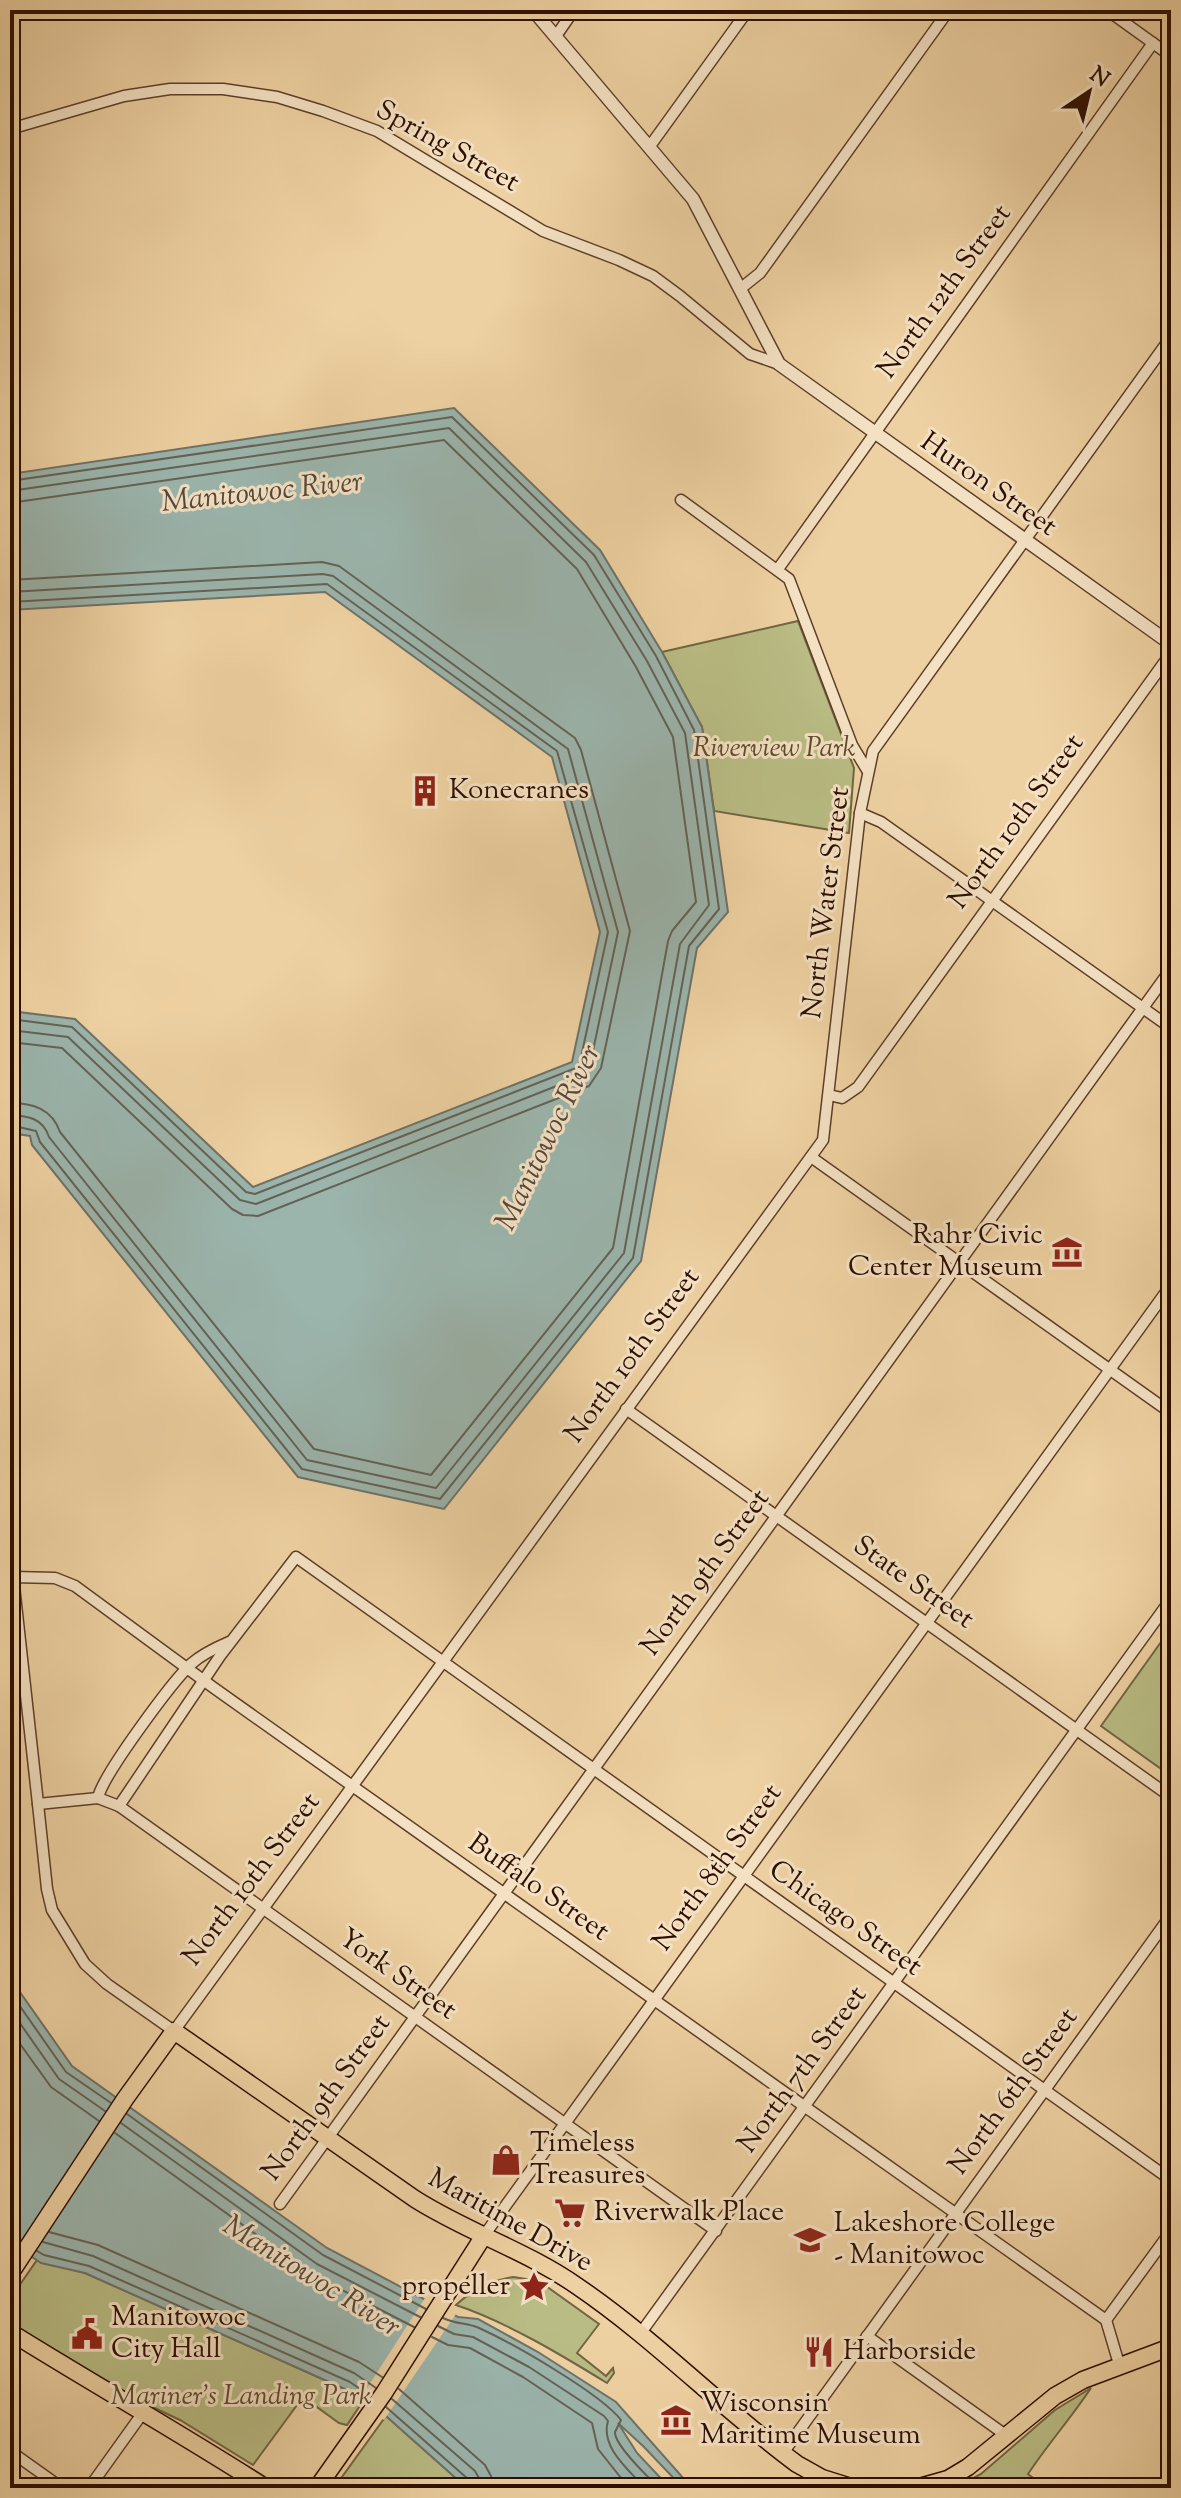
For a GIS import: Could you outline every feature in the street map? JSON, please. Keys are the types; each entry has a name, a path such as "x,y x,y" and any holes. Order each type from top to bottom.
{"main road":[{"name":"North 10th Street","path":"10,2274 125,2099 174,2031"},
{"name":"Maritime Drive","path":"174,2031 426,2207 566,2278 640,2334 783,2453 816,2475 854,2488"},
{"name":"North 8th Street","path":"317,2488 360,2428 483,2237"},
{"path":"10,2332 266,2488"},
{"path":"916,2488 948,2479 1055,2396 1083,2380 1171,2347"}],"street":[{"path":"533,10 693,199 779,364"},
{"path":"556,36 574,10"},
{"path":"650,146 748,10"},
{"path":"740,289 760,273 949,10"},
{"path":"1107,10 1171,56"},
{"name":"North 12th Street","path":"778,569 1153,43"},
{"name":"Spring Street","path":"10,129 124,96 170,89 223,89 277,97 323,111 377,131 543,231 653,276 750,354 779,364"},
{"path":"867,770 873,751 1171,337"},
{"name":"Huron Street","path":"779,364 1171,644"},
{"name":"North Water Street","path":"681,500 789,579 852,745 867,770 829,1095"},
{"name":"North 10th Street","path":"174,2031 823,1140 829,1095 842,1098 858,1087 1171,653"},
{"path":"860,813 881,822 1171,1028"},
{"name":"North 9th Street","path":"280,2204 1171,969"},
{"path":"811,1157 1171,1413"},
{"name":"North 8th Street","path":"483,2237 1171,1285"},
{"name":"State Street","path":"626,1409 1171,1797"},
{"path":"10,1518 13,1577 47,1889 52,1910 85,1964 107,1984 174,2031"},
{"name":"Chicago Street","path":"231,1641 296,1557 1171,2180"},
{"name":"Buffalo Street","path":"13,1577 55,1578 75,1586 1106,2320"},
{"name":"North 7th Street","path":"640,2334 1171,1599"},
{"path":"98,1798 106,1777 187,1668 208,1652 231,1641"},
{"path":"119,1806 231,1641"},
{"name":"York Street","path":"38,1804 98,1798 119,1806 716,2231"},
{"name":"North 6th Street","path":"783,2453 1171,1915"},
{"path":"1119,2364 1106,2320 1171,2231"},
{"path":"867,2336 1007,2436"},
{"path":"89,2488 142,2414"},
{"path":"10,2451 62,2488"}],"green space":[{"name":"Riverview Park","path":"798,621 854,768 849,833 714,811 702,727 662,652"},
{"path":"1171,1628 1171,1776 1101,1726"},
{"name":"Mariner's Landing Park","path":"37,2260 85,2273 347,2390 363,2401 347,2425 339,2423 303,2397 253,2465 10,2323 10,2299"},
{"path":"513,2277 539,2281 599,2324 577,2353 606,2376 613,2368 614,2373 607,2383 515,2330 456,2305 482,2286"},
{"path":"1091,2388 1028,2474 1046,2488 1038,2488 1025,2479 1009,2488 955,2488 981,2474 1055,2410"},
{"path":"386,2416 467,2488 334,2488"}],"water":[{"name":"Manitowoc River","path":"454,408 600,550 662,652 702,727 728,912 697,948 641,1261 444,1509 298,1477 32,1145 30,1136 10,1133 10,1011 75,1019 253,1187 572,1062 600,932 552,757 325,592 10,610 10,474"},
{"name":"Manitowoc River","path":"10,1978 72,2066 327,2248 458,2317 478,2319 538,2352 616,2402 692,2488 683,2488 618,2423 637,2453 670,2488 467,2488 386,2416 347,2390 85,2273 41,2263 10,2242"}],"pier":[{"path":"425,2298 456,2314 384,2420 358,2402"}],"place":[{"name":"Konecranes","path":"425,791"},
{"name":"Rahr Civic Center Museum","path":"1067,1252"},
{"name":"Timeless Treasures","path":"506,2160"},
{"name":"Riverwalk Place","path":"570,2213"},
{"name":"Lakeshore College - Manitowoc","path":"810,2240"},
{"name":"propeller","path":"534,2287"},
{"name":"Manitowoc City Hall","path":"87,2334"},
{"name":"Harborside","path":"819,2352"},
{"name":"Wisconsin Maritime Museum","path":"676,2420"}]}
